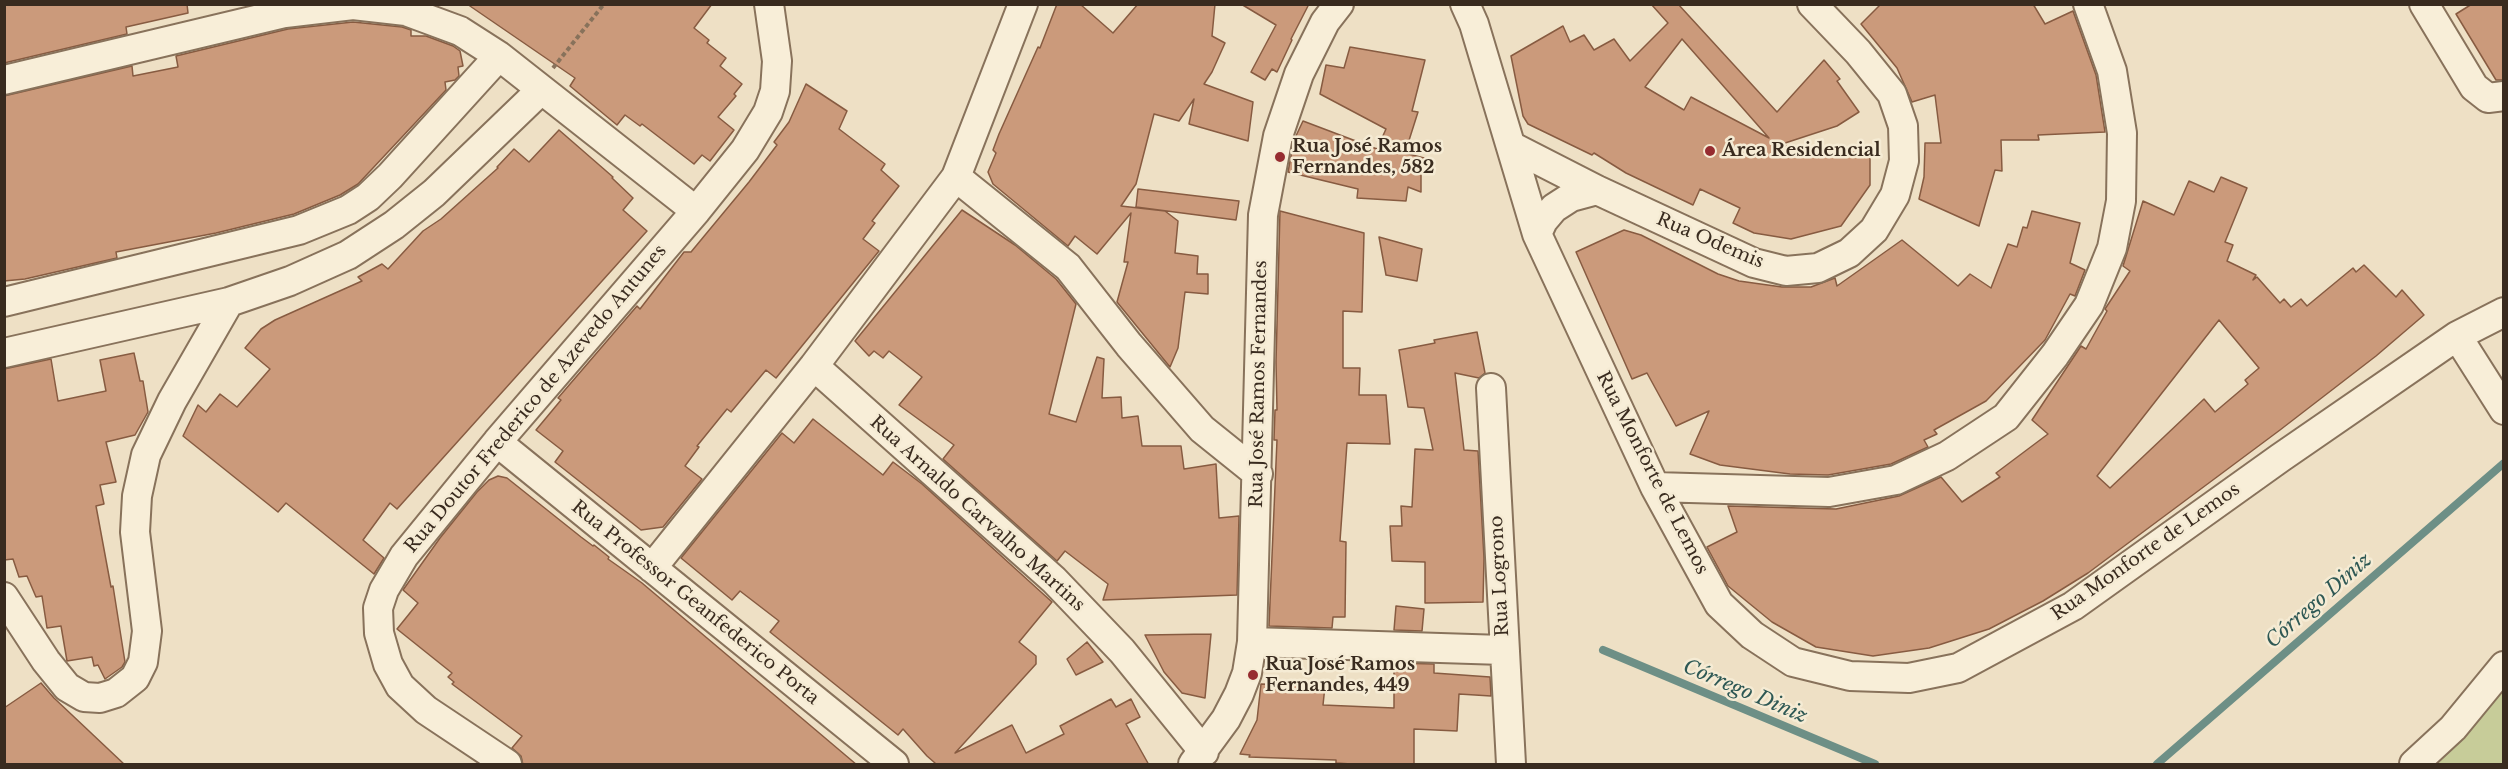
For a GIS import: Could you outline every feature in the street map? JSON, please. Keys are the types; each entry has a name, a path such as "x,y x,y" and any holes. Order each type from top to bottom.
{"street":[{"name":"Rua Doutor Frederico de Azevedo Antunes","path":"507,765 426,710 400,686 388,664 379,633 378,608 384,590 404,556 497,442 696,211 745,150 768,112 775,91 777,61 770,4"},
{"path":"652,568 814,366 956,177 1023,4"},
{"name":"Rua José Ramos Fernandes","path":"1198,758 1226,719 1239,694 1247,673 1252,642 1263,215 1278,136 1299,74 1325,22 1339,4"},
{"name":"Rua Odemis","path":"1511,146 1597,190 1754,263 1786,271 1818,268 1848,253 1874,230 1894,195 1904,161 1903,126 1892,94 1858,52 1812,4"},
{"path":"1655,487 1829,492 1896,480 1947,456 2006,417 2055,355 2089,305 2112,248 2121,201 2122,133 2112,71 2088,4"},
{"path":"2424,4 2474,87 2488,98 2504,96"},
{"path":"4,80 285,13 353,5 406,11 460,31 499,56 696,211"},
{"name":"Rua Monforte de Lemos","path":"1469,14 1537,234 1655,487 1719,604 1752,635 1793,662 1850,676 1909,678 1958,668 2073,606 2280,458 2457,336 2504,312"},
{"path":"4,302 299,230 348,210 368,197 390,176 499,56"},
{"path":"4,353 229,302 290,280 348,255 394,225 442,185 540,88"},
{"path":"956,177 1068,267 1129,345 1202,429 1258,474"},
{"path":"1537,234 1543,221 1554,208 1571,197 1597,190"},
{"path":"4,597 46,661 67,687 84,697 100,698 116,693 135,678 142,662 147,631 135,532 137,496 146,455 172,401 229,302"},
{"path":"2457,336 2504,410"},
{"name":"Rua Arnaldo Carvalho Martins","path":"814,366 1054,580 1122,651 1198,758"},
{"name":"Rua Logrono","path":"1491,388 1503,650 1511,765"},
{"name":"Rua Professor Geanfederico Porta","path":"497,442 894,765"},
{"path":"1252,642 1503,650"},
{"path":"2414,765 2453,728 2502,672"}],"path":[{"path":"540,88 604,4"}],"green space":[{"path":"2503,678 2503,764 2423,764"}],"building":[{"path":"4,4 187,4 188,13 126,27 127,34 4,63"},
{"path":"467,4 712,4 694,28 709,40 707,43 726,58 720,66 742,84 734,94 736,96 718,117 734,130 710,161 702,155 694,164 642,124 640,126 625,115 617,125 570,86 575,78"},
{"path":"1057,4 1080,4 1113,33 1138,4 1215,4 1212,36 1225,43 1204,84 1253,102 1248,141 1189,124 1194,99 1179,121 1154,114 1136,184 1121,206 1165,211 1178,221 1175,253 1198,256 1197,274 1208,274 1208,294 1185,292 1178,348 1170,367 1117,302 1128,262 1124,262 1131,213 1097,254 1075,236 1068,246 993,184 988,172 996,153 993,150 999,134 1038,47 1040,48"},
{"path":"1241,4 1309,4 1277,72 1272,69 1265,80 1251,72 1276,25"},
{"path":"1651,4 1678,4 1777,112 1824,60 1840,79 1837,81 1859,112 1837,126 1782,144 1797,152 1870,150 1870,185 1841,226 1791,239 1754,233 1733,223 1740,208 1700,189 1693,205 1626,173 1594,153 1592,155 1528,124 1523,116 1511,56 1563,26 1570,42 1584,35 1594,50 1614,39 1630,61 1668,23","holes":["1682,39 1769,138 1691,97 1684,110 1645,87"]},
{"path":"1881,4 2033,4 2045,24 2073,11 2096,75 2105,132 2038,135 2039,140 2001,140 2002,171 1995,170 1979,226 1919,199 1924,177 1925,143 1941,143 1935,95 1912,102 1897,68 1861,24"},
{"path":"2472,4 2504,4 2504,80 2496,80 2456,14"},
{"path":"353,22 402,27 411,30 411,36 426,36 453,46 460,51 463,66 458,67 459,76 455,80 445,82 446,90 358,184 340,195 294,214 216,233 116,252 117,258 25,279 4,281 4,96 132,66 133,76 178,67 176,56 288,29"},
{"path":"1350,47 1425,60 1412,111 1418,112 1405,153 1424,158 1421,192 1408,187 1406,201 1357,198 1358,189 1288,172 1294,140 1303,121 1377,149 1386,129 1320,94 1326,65 1344,68"},
{"path":"806,84 847,111 839,129 885,164 881,170 899,186 872,221 875,223 863,239 879,251 776,378 766,370 731,412 727,409 697,446 699,447 685,466 702,479 663,527 641,530 555,462 563,451 536,430 561,400 558,398 637,306 640,309 684,252 691,252 749,182 777,145 774,142 789,122"},
{"path":"559,130 613,177 633,198 623,210 647,231 397,509 390,503 363,540 384,558 374,574 286,503 278,512 183,436 198,405 206,412 220,394 237,407 270,369 245,348 261,329 275,320 362,281 358,277 382,264 388,269 423,231 441,219 498,168 514,149 529,162"},
{"path":"2221,177 2247,188 2225,242 2233,245 2227,261 2256,275 2253,280 2257,277 2280,303 2284,299 2291,307 2301,299 2307,306 2353,268 2356,272 2364,265 2396,297 2402,290 2424,315 2376,356 2280,430 2088,573 2043,601 1989,629 1929,648 1873,656 1816,647 1772,622 1728,586 1707,547 1737,532 1728,506 1836,509 1899,496 1941,477 1962,502 2000,477 1996,473 2048,434 2032,420 2081,346 2086,349 2107,311 2105,309 2130,271 2123,266 2143,201 2174,215 2189,181 2214,192","holes":["2219,320 2259,368 2245,380 2248,384 2215,412 2204,399 2110,488 2097,476"]},
{"path":"1138,189 1239,201 1236,220 1136,207"},
{"path":"962,210 1015,245 1056,279 1076,304 1049,414 1076,422 1097,357 1104,359 1102,398 1121,397 1122,418 1138,416 1142,446 1181,446 1184,469 1216,464 1219,518 1239,516 1237,595 1103,600 1108,584 1065,551 1057,561 943,459 954,445 899,405 922,377 889,351 883,358 874,351 869,356 855,341"},
{"path":"1280,211 1364,233 1362,312 1343,311 1343,368 1360,368 1359,395 1386,395 1390,444 1347,443 1340,541 1346,542 1345,617 1333,617 1332,628 1269,626 1277,440 1274,440 1275,410 1277,410"},
{"path":"2032,211 2080,223 2070,263 2085,270 2075,296 2070,294 2045,340 1986,401 1934,430 1937,434 1924,440 1928,447 1891,464 1828,475 1790,474 1720,465 1690,454 1709,411 1676,426 1647,373 1632,379 1576,252 1624,230 1641,235 1718,274 1739,281 1782,287 1811,287 1835,278 1837,286 1902,240 1958,286 1970,274 1991,288 2008,244 2017,247 2023,227 2027,228"},
{"path":"1379,237 1422,249 1417,281 1386,275"},
{"path":"1477,332 1485,373 1479,378 1455,373 1464,450 1478,451 1484,558 1483,602 1425,603 1425,562 1392,561 1390,526 1402,526 1401,506 1412,507 1415,449 1433,450 1424,408 1408,407 1399,350 1435,343 1434,340"},
{"path":"134,353 140,381 143,381 148,412 135,435 106,442 116,482 100,485 104,504 96,506 111,587 113,586 125,662 122,667 105,679 98,665 94,666 92,657 67,661 61,626 47,628 42,596 36,597 27,576 19,577 13,559 4,560 4,369 51,359 58,401 106,391 100,360"},
{"path":"813,419 883,475 893,462 922,484 1052,602 1019,642 1036,656 1036,664 955,753 1012,725 1026,753 1064,734 1060,726 1111,699 1116,707 1131,699 1140,717 1126,724 1149,765 933,765 935,763 903,729 898,735 770,632 779,621 740,591 732,600 681,558 782,433 794,443"},
{"path":"498,476 507,478 609,557 608,559 642,583 857,765 523,765 521,756 512,748 522,736 452,684 454,682 448,677 452,673 397,629 418,603 403,590 440,538 477,492 489,480"},
{"path":"1396,606 1424,609 1422,631 1394,630"},
{"path":"1211,634 1205,698 1182,693 1164,672 1145,635"},
{"path":"1087,642 1103,662 1076,675 1067,659"},
{"path":"1394,663 1434,664 1434,673 1490,677 1491,696 1459,694 1457,731 1414,729 1414,765 1367,765 1336,763 1336,760 1249,757 1250,755 1240,754 1257,720 1261,684 1325,686 1323,705 1394,708"},
{"path":"41,683 125,765 4,765 4,708"}],"waterway":[{"name":"Córrego Diniz","path":"2157,764 2504,463"},
{"name":"Córrego Diniz","path":"1603,650 1875,764"}],"place":[{"name":"Área Residencial","path":"1710,151"},
{"name":"Rua José Ramos Fernandes, 582","path":"1280,157"},
{"name":"Rua José Ramos Fernandes, 449","path":"1253,675"}]}
